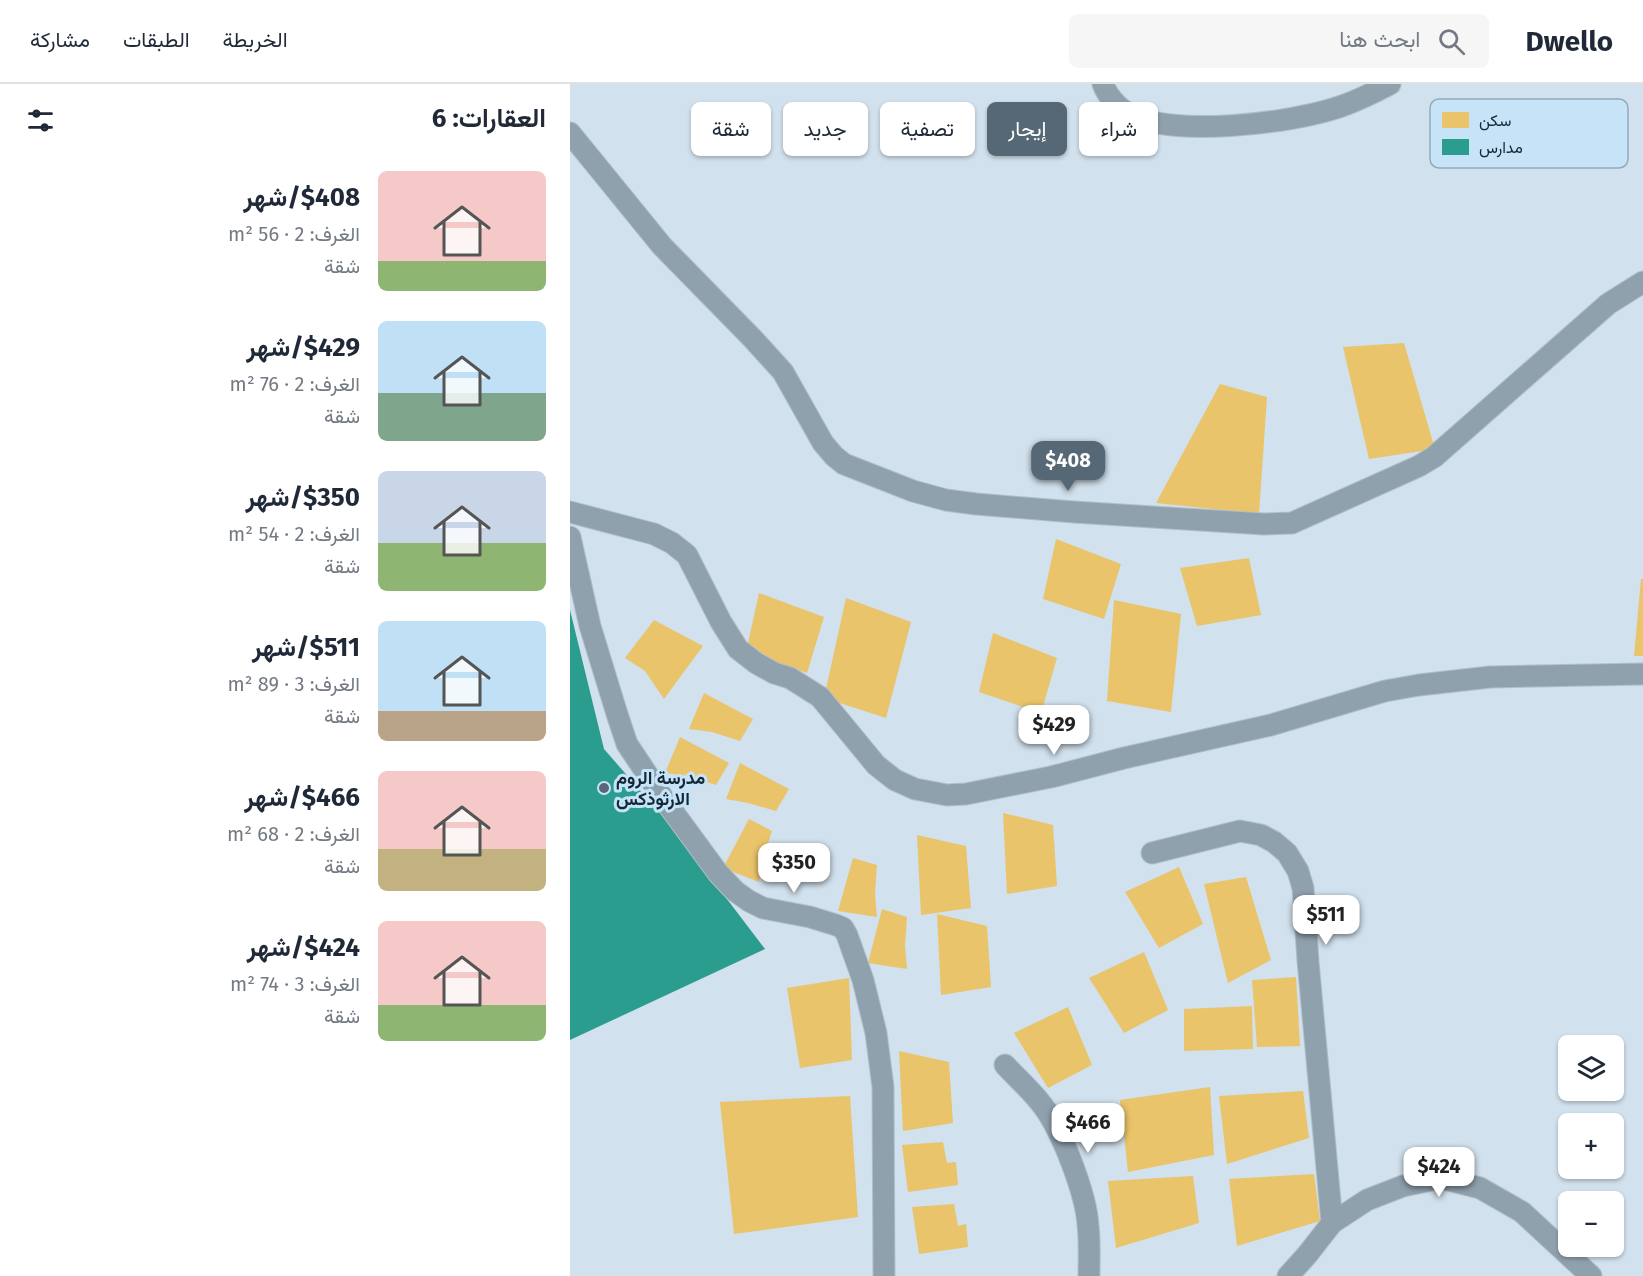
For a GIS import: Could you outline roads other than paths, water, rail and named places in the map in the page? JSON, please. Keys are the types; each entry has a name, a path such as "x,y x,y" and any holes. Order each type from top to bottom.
{"street":[{"path":"1103,84 1115,104 1127,113 1171,125 1208,127 1299,118 1340,107 1389,84"},
{"path":"570,133 662,246 783,372 823,443 834,456 844,464 865,473 913,491 946,500 1109,514 1264,524 1292,523 1419,466 1434,456 1608,304 1643,282"},
{"path":"570,512 654,534 672,543 687,555 721,622 738,649 756,663 774,673 790,678 820,697 876,765 895,780 915,789 947,795 966,794 1051,777 1271,725 1385,691 1419,685 1490,677 1643,674"},
{"path":"570,537 590,626 627,744 663,798 718,873 735,891 763,908 810,917 836,925 843,928 847,935 863,980 876,1033 883,1087 884,1276"},
{"path":"1152,853 1240,831 1261,835 1274,842 1287,853 1298,871 1303,888 1332,1223"},
{"path":"1005,1065 1042,1105 1056,1126 1066,1151 1081,1189 1088,1224 1089,1276"},
{"path":"1288,1276 1332,1223 1367,1200 1403,1186 1441,1178 1480,1188 1522,1212 1591,1276"}],"place":[{"name":"مدرسة الروم الارثوذكس","path":"604,788"}]}
